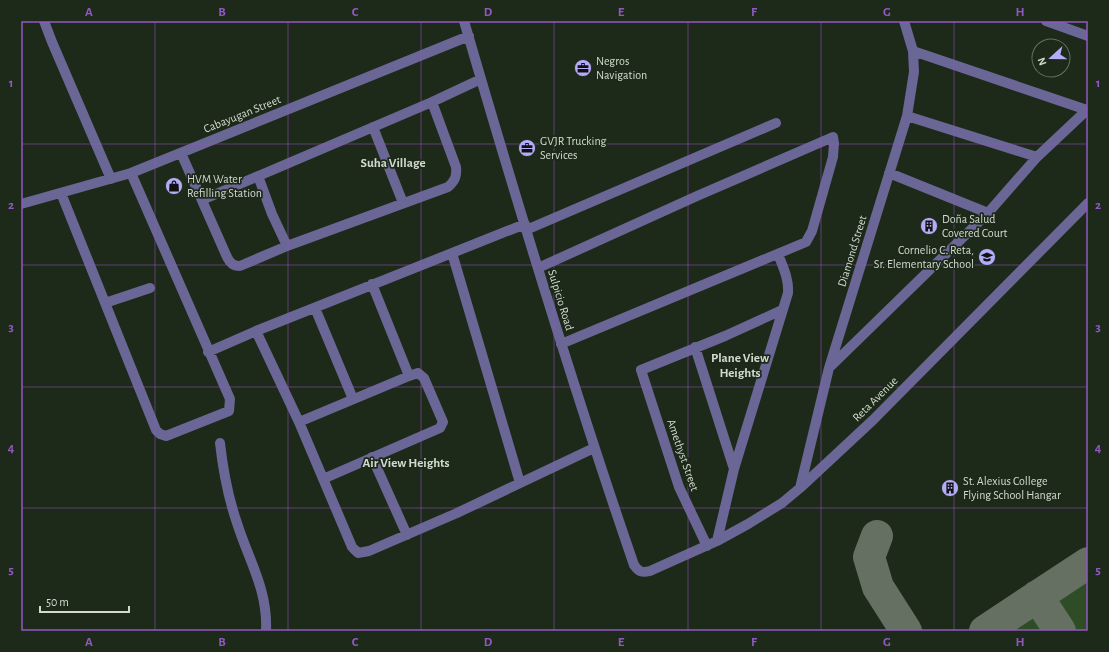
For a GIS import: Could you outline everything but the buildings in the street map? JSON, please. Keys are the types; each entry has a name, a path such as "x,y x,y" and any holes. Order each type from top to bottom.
{"street":[{"path":"44,21 111,179"},
{"name":"Sulpicio Road","path":"464,21 525,227 594,448 634,565 637,570 642,573 650,571"},
{"name":"Diamond Street","path":"800,488 829,368 907,116 914,72 913,51 904,21"},
{"path":"1046,21 1088,36"},
{"name":"Cabayugan Street","path":"21,204 131,173 469,36"},
{"path":"829,368 988,213 1037,157 1087,109 913,51"},
{"path":"202,200 432,102 481,79"},
{"path":"181,154 227,257 235,266 240,266 286,246 403,204 448,187 453,183 455,179 456,167 432,102"},
{"path":"907,116 1037,157"},
{"path":"208,352 372,284 525,227 776,123"},
{"path":"373,127 403,204"},
{"path":"538,268 832,137 834,143 833,157 810,237 806,242 561,344"},
{"path":"61,193 156,430 160,434 166,436 230,411 230,399 208,352 131,173"},
{"path":"889,173 988,213"},
{"path":"258,176 286,246"},
{"name":"Reta Avenue","path":"650,571 707,546 748,524 782,503 800,488 873,420 1088,203"},
{"path":"452,253 520,483"},
{"path":"717,541 734,469 782,310 788,285 787,276 778,254"},
{"path":"372,284 409,376"},
{"path":"105,303 150,288"},
{"path":"315,308 352,399"},
{"path":"734,469 695,347 782,310"},
{"path":"256,332 299,422 354,551 358,553 369,551 407,535 594,448"},
{"name":"Amethyst Street","path":"695,347 641,370 679,486 707,546"},
{"path":"299,422 418,373 424,378 443,422 442,425 436,430 323,479"},
{"path":"220,443 223,470 233,510 263,595 266,631"},
{"path":"372,458 407,535"}],"green space":[{"path":"1088,576 1088,631 1065,631 1047,603"},
{"path":"1041,607 1057,631 1014,631 1011,626"}],"taxiway":[{"path":"877,536 869,557 878,587 906,631"},
{"path":"985,631 1088,563"},
{"path":"1037,596 1060,631"}],"place":[{"name":"Negros Navigation","path":"583,68"},
{"name":"GVJR Trucking Services","path":"527,148"},
{"name":"HVM Water Refilling Station","path":"174,186"},
{"name":"Doña Salud Covered Court","path":"929,226"},
{"name":"Cornelio C. Reta, Sr. Elementary School","path":"987,257"},
{"name":"St. Alexius College Flying School Hangar","path":"950,488"}],"district":[{"name":"Suha Village","path":"393,162"},
{"name":"Plane View Heights","path":"740,364"},
{"name":"Air View Heights","path":"406,462"}]}
